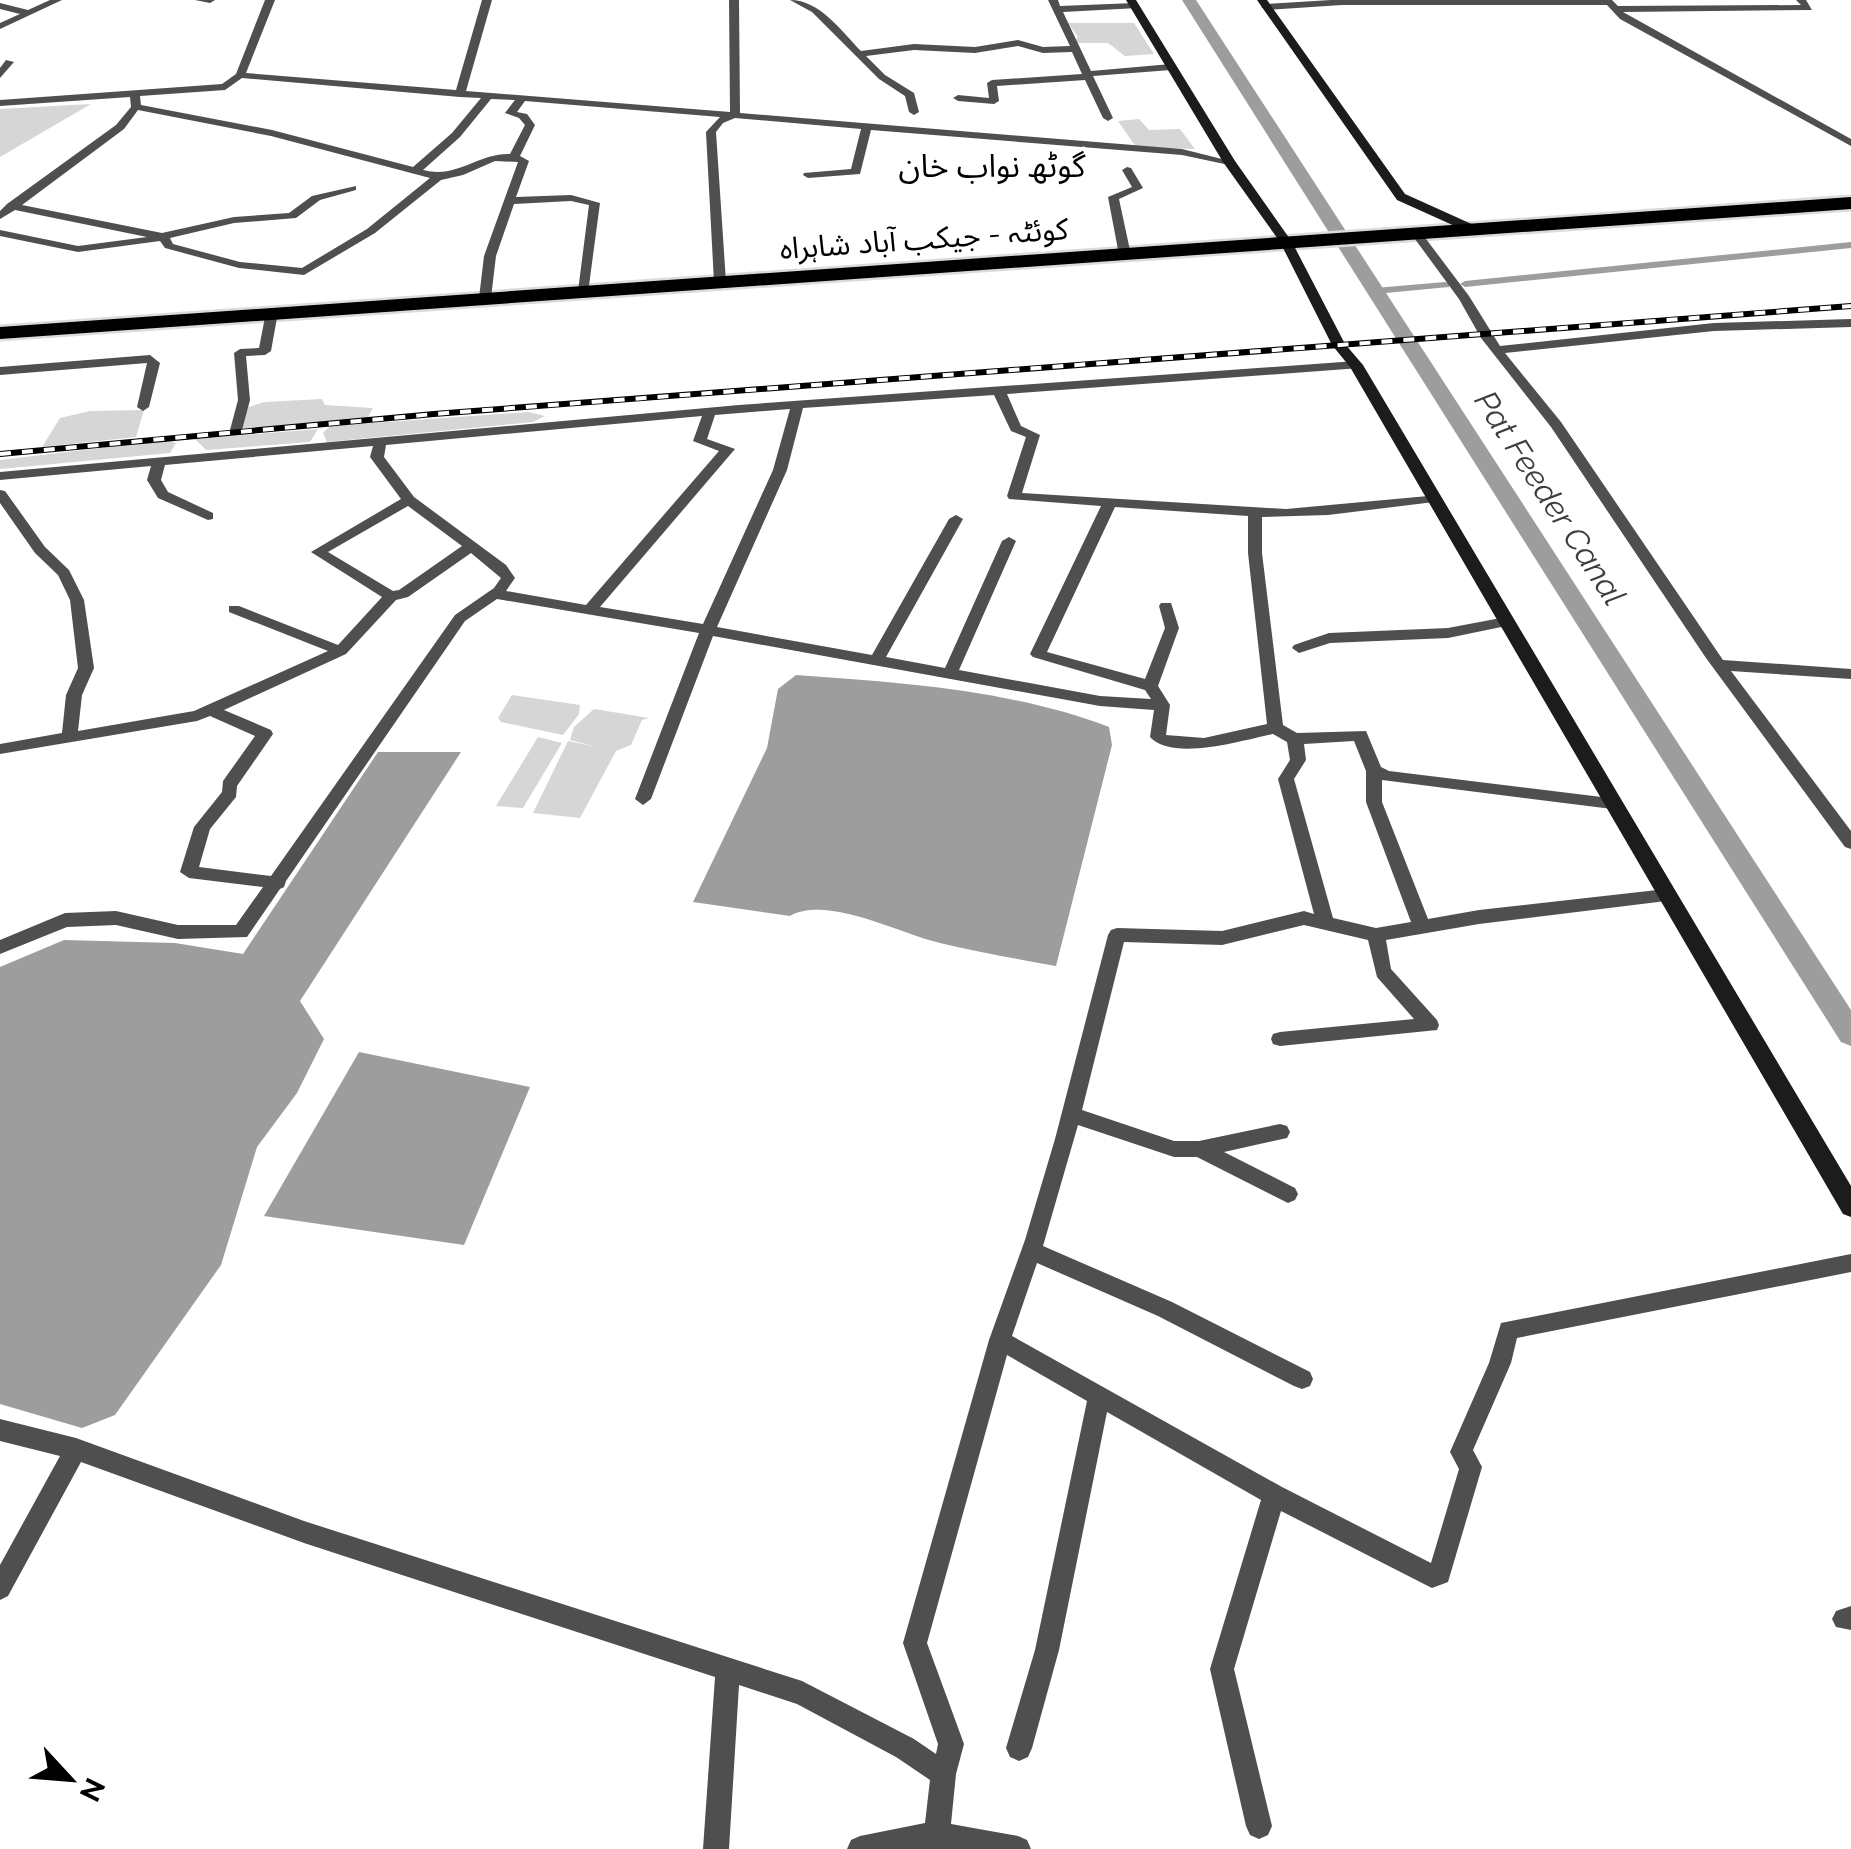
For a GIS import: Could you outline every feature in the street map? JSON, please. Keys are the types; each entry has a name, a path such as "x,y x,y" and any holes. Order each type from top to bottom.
{"highway":[{"name":"کوئٹہ - جیکب آباد شاہراہ","path":"0,333 1851,203"}],"street":[{"path":"0,26 57,0"},
{"path":"200,0 210,0"},
{"path":"0,103 136,101 225,88 240,75 270,0"},
{"path":"460,94 487,0"},
{"path":"734,0 735,116"},
{"path":"795,0 815,10 882,78 910,95 914,112"},
{"path":"1612,6 1649,0"},
{"path":"1264,3 1494,1 1809,8 1800,0"},
{"path":"1108,118 1055,5 1133,3 1229,162 1286,242 1339,345 1356,365 1851,1206"},
{"path":"1264,3 1401,197 1472,230"},
{"path":"0,6 30,13"},
{"path":"1612,6 1622,17 1851,142"},
{"path":"858,54 914,47 975,50 1018,44 1043,50 1076,50"},
{"path":"0,76 9,62"},
{"path":"958,98 994,101 992,83 1171,67"},
{"path":"240,75 1182,152 1229,162"},
{"path":"415,171 456,135 488,96"},
{"path":"514,157 530,125 510,113 522,98"},
{"path":"136,101 438,177 453,178 483,161 514,157 524,162 490,256 484,298"},
{"path":"0,216 120,127 136,101"},
{"path":"720,282 712,132 719,120 735,116"},
{"path":"808,175 856,172 867,127"},
{"path":"1125,255 1113,197 1138,188 1127,170"},
{"path":"11,206 164,237 170,246 240,265 304,272 371,231 438,177"},
{"path":"0,233 78,249 164,237 234,220 292,216 316,198 352,188"},
{"path":"508,201 571,198 596,203 584,291"},
{"path":"1416,233 1496,350 1556,426 1720,665 1851,842"},
{"path":"236,430 244,400 240,353 264,351 272,312"},
{"path":"1496,350 1714,327 1851,324"},
{"path":"0,371 150,359 154,362 143,407"},
{"path":"0,476 710,412 1356,365"},
{"path":"1000,392 1016,428 1033,435 1014,496 1255,511 1434,498"},
{"path":"642,799 708,630 780,470 798,405"},
{"path":"588,610 728,449 700,441 710,412"},
{"path":"0,947 65,920 116,918 178,932 241,932 460,618 495,594 508,578 409,500 377,457 380,444"},
{"path":"159,462 154,480 163,495 208,516"},
{"path":"0,494 28,528 50,567 64,573 77,600 86,668 74,695 70,736"},
{"path":"391,596 318,552 409,500"},
{"path":"1109,504 1038,654 1150,686 1162,705 1158,736 1163,740 1204,742 1276,728 1295,739 1360,734 1374,771 1374,802 1422,927"},
{"path":"1255,511 1276,728"},
{"path":"877,660 956,518"},
{"path":"950,673 1009,540"},
{"path":"0,749 197,716 340,651 391,596 404,594 471,546"},
{"path":"495,594 1100,701 1162,705"},
{"path":"1150,686 1172,628 1166,606"},
{"path":"234,610 340,651"},
{"path":"1299,648 1330,638 1448,634 1506,622"},
{"path":"1720,665 1851,674"},
{"path":"210,710 264,734 230,786 230,793 202,828 189,872 278,883"},
{"path":"1295,739 1298,760 1286,778 1325,922"},
{"path":"1374,771 1432,784 1612,802"},
{"path":"937,1841 943,1774 952,1744 915,1642 1000,1340 1034,1252 1073,1115 1117,935 1222,938 1304,918 1376,935 1666,895"},
{"path":"1280,1038 1430,1025 1383,972 1376,935"},
{"path":"1073,1115 1174,1149 1199,1149 1280,1132"},
{"path":"1199,1149 1288,1194"},
{"path":"1034,1252 1118,1287 1302,1379"},
{"path":"1000,1340 1274,1494 1432,1576 1440,1574 1471,1467 1462,1452 1500,1362 1508,1330 1851,1264"},
{"path":"1019,1748 1047,1650 1099,1398"},
{"path":"0,1430 76,1449 304,1532 802,1693 905,1748 943,1774"},
{"path":"0,1588 76,1449"},
{"path":"1259,1826 1222,1669 1274,1494"},
{"path":"716,1849 728,1671"},
{"path":"860,1849 937,1841 1018,1849"}],"shaded area":[{"path":"1068,23 1134,23 1154,54 1125,56 1108,43 1074,43 1078,37"},
{"path":"91,104 0,157 0,109"},
{"path":"1139,119 1149,130 1180,129 1195,149 1136,147 1118,121"},
{"path":"322,399 325,405 373,408 367,419 241,429 246,408 264,402"},
{"path":"144,410 136,437 42,447 60,418 90,411"},
{"path":"529,412 545,416 533,422 327,442 323,433 330,426"},
{"path":"318,429 310,442 206,450 195,439"},
{"path":"166,440 176,443 170,453 0,469 0,460"},
{"path":"796,675 995,696 1109,727 1112,745 1056,966 940,943 844,913 806,911 790,916 693,902 767,748 778,689"},
{"path":"512,695 580,705 579,714 563,735 501,722 498,718"},
{"path":"594,709 649,718 642,720 631,745 616,751 580,818 533,813 568,741 598,747 570,740 574,727"},
{"path":"538,737 562,743 523,808 496,806"},
{"path":"378,752 461,752 300,1001 324,1039 297,1093 257,1147 221,1265 115,1415 82,1428 0,1404 0,967 64,940 175,943 243,954"},
{"path":"359,1052 530,1087 464,1245 264,1216"}],"waterway":[{"name":"Pat Feeder Canal","path":"1189,0 1851,1034"},
{"path":"1465,284 1851,245"},
{"path":"1375,291 1445,285"}],"railway":[{"path":"0,454 434,414 1851,306"}],"district":[{"name":"گوٹھ نواب خان","path":"992,166"}]}
